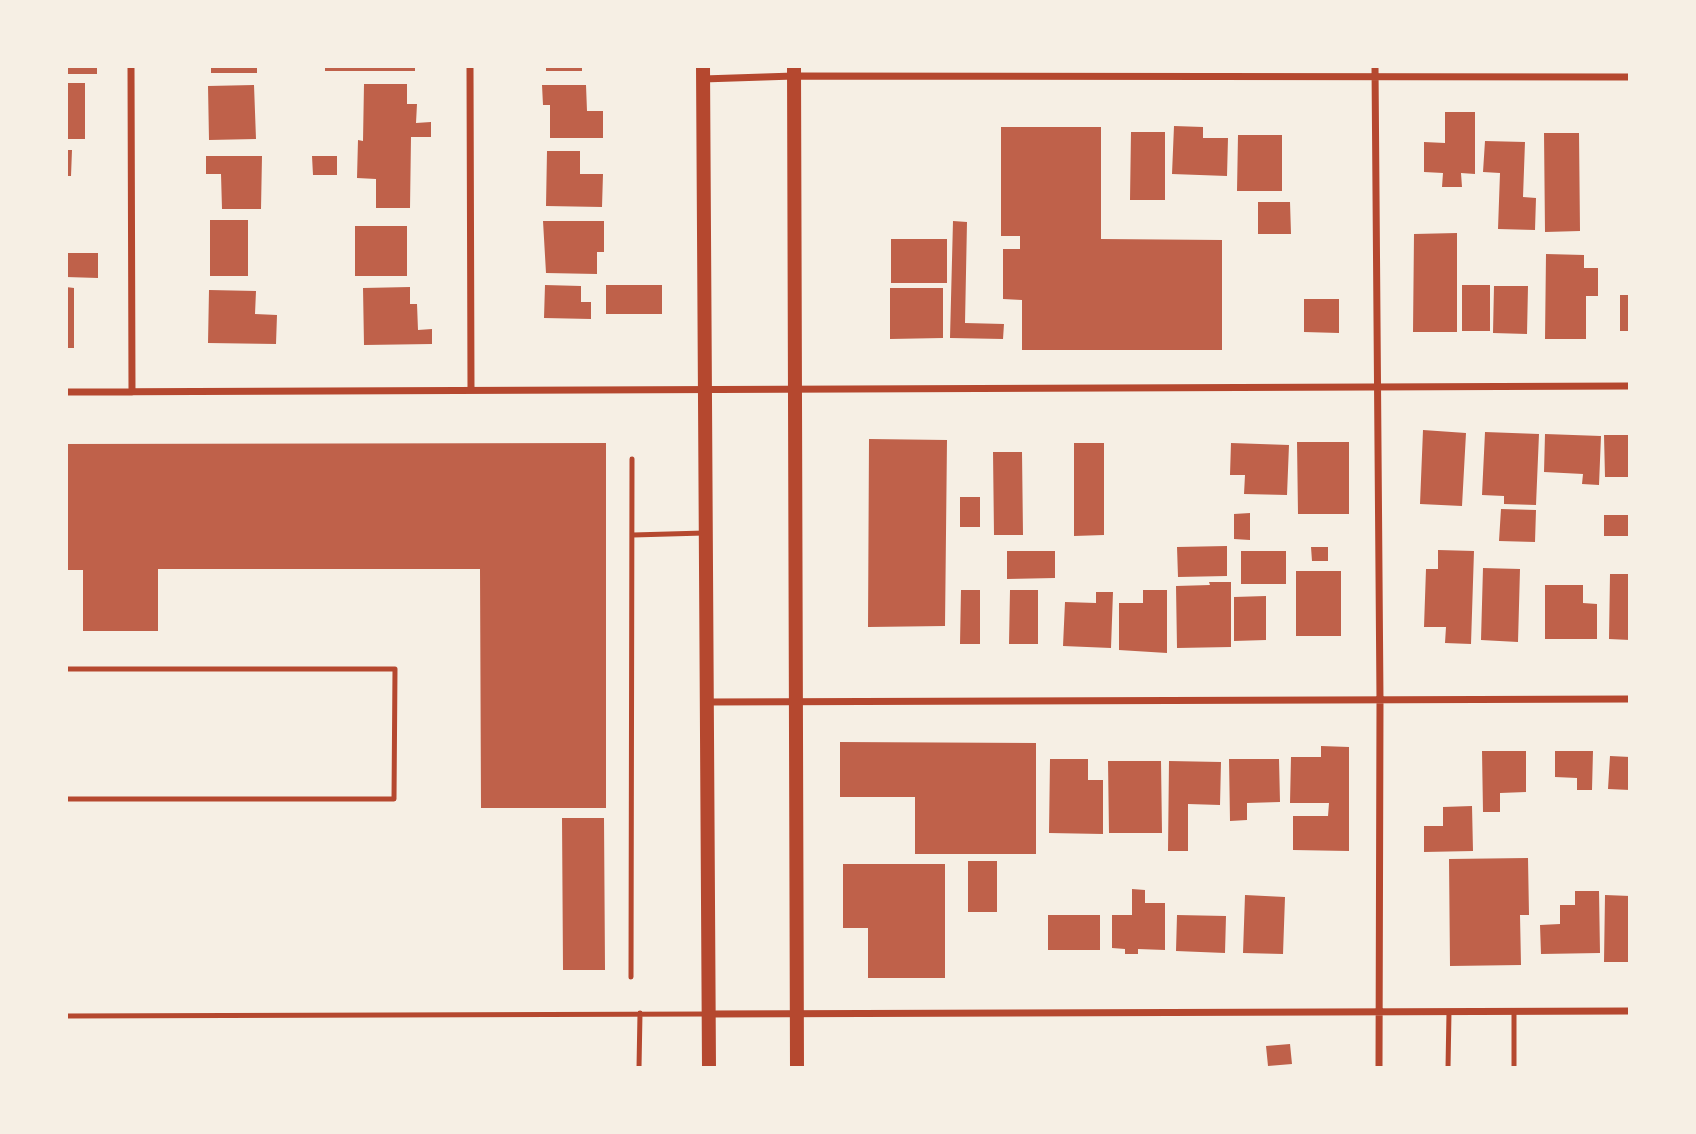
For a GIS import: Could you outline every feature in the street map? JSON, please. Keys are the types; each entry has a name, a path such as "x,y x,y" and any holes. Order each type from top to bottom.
{"main road":[{"path":"794,71 797,1068"},
{"path":"703,73 709,702 709,1068"}],"street":[{"path":"131,66 132,392"},
{"path":"470,66 471,390"},
{"path":"1375,66 1380,700 1378,1068"},
{"path":"703,73 794,71 1375,78 1629,77"},
{"path":"66,392 1629,386"},
{"path":"709,702 1629,699"},
{"path":"708,1014 1629,1011"}],"lane":[{"path":"631,976 632,459"},
{"path":"633,535 707,533"},
{"path":"66,669 395,668 394,799 66,799"},
{"path":"1448,1068 1449,1012"},
{"path":"1514,1012 1514,1068"},
{"path":"639,1068 640,1013"},
{"path":"66,1016 708,1014"}],"building":[{"path":"66,66 97,66 97,74 66,74"},
{"path":"211,66 257,66 257,73 211,73"},
{"path":"325,66 415,66 415,71 325,71"},
{"path":"546,66 582,66 582,71 546,71"},
{"path":"66,83 85,83 85,139 66,139"},
{"path":"364,84 407,84 407,104 417,104 416,123 431,122 431,137 411,137 410,208 376,208 376,179 357,178 358,140 363,141"},
{"path":"254,85 256,139 209,140 208,86"},
{"path":"542,85 586,85 587,111 603,111 603,138 550,138 550,105 543,105"},
{"path":"1445,112 1475,112 1475,174 1461,173 1462,187 1442,187 1443,173 1424,172 1424,142 1445,143"},
{"path":"1174,126 1203,127 1203,138 1228,138 1227,176 1172,174"},
{"path":"1001,127 1101,127 1101,239 1222,240 1222,350 1022,350 1022,300 1003,299 1003,249 1020,249 1020,236 1001,236"},
{"path":"1131,132 1165,132 1165,200 1130,200"},
{"path":"1544,133 1579,133 1580,231 1545,232"},
{"path":"1238,135 1282,135 1282,191 1237,191"},
{"path":"1485,141 1525,142 1523,197 1536,198 1535,230 1498,229 1500,173 1483,172"},
{"path":"66,150 72,150 71,176 66,176"},
{"path":"547,151 580,151 580,174 603,174 602,207 546,206"},
{"path":"206,156 262,156 261,209 222,209 221,174 206,174"},
{"path":"312,156 337,156 337,175 313,175"},
{"path":"1258,202 1290,202 1291,234 1258,234"},
{"path":"210,220 248,220 248,276 210,276"},
{"path":"543,221 604,221 604,252 597,252 597,274 546,273"},
{"path":"953,221 967,222 965,323 1004,324 1003,339 950,338"},
{"path":"355,226 407,226 407,276 355,276"},
{"path":"1457,233 1457,332 1413,332 1414,234"},
{"path":"891,239 947,239 947,283 891,283"},
{"path":"66,253 98,253 98,278 66,277"},
{"path":"1546,254 1584,255 1584,268 1598,268 1598,296 1586,296 1586,339 1545,339"},
{"path":"545,285 581,286 581,302 591,302 591,319 544,318"},
{"path":"606,285 662,285 662,314 606,314"},
{"path":"1462,285 1490,285 1490,331 1462,331"},
{"path":"1494,286 1528,286 1527,334 1493,333"},
{"path":"66,287 74,288 74,348 66,348"},
{"path":"410,287 410,304 417,304 418,330 432,329 432,344 364,345 363,288"},
{"path":"890,288 943,288 943,338 890,339"},
{"path":"209,290 256,291 255,314 277,315 276,344 208,343"},
{"path":"1620,295 1630,295 1630,331 1620,331"},
{"path":"1304,299 1339,299 1339,333 1304,332"},
{"path":"1423,430 1466,433 1462,506 1420,504"},
{"path":"1485,432 1539,434 1536,505 1504,504 1504,496 1482,495"},
{"path":"1545,434 1601,436 1599,485 1582,484 1583,474 1544,472"},
{"path":"1604,435 1630,435 1630,477 1605,477"},
{"path":"869,439 947,440 945,626 868,627"},
{"path":"1297,442 1349,442 1349,514 1298,514"},
{"path":"606,443 606,808 481,808 480,569 158,569 158,631 83,631 83,570 66,570 66,444"},
{"path":"1074,443 1104,443 1104,535 1074,536"},
{"path":"1231,443 1289,445 1287,495 1244,494 1245,475 1230,475"},
{"path":"993,452 1022,452 1023,535 994,535"},
{"path":"960,497 980,497 980,527 960,527"},
{"path":"1501,509 1536,510 1535,542 1499,541"},
{"path":"1250,513 1250,540 1234,539 1234,514"},
{"path":"1604,515 1630,515 1630,536 1604,536"},
{"path":"1227,546 1227,576 1178,577 1177,547"},
{"path":"1311,547 1328,547 1328,561 1312,561"},
{"path":"1438,550 1474,551 1471,644 1445,643 1446,627 1424,627 1426,569 1438,569"},
{"path":"1007,551 1055,551 1055,578 1007,579"},
{"path":"1241,551 1286,551 1286,584 1241,584"},
{"path":"1483,568 1520,569 1518,642 1481,640"},
{"path":"1296,571 1341,571 1341,636 1296,636"},
{"path":"1610,574 1630,574 1630,640 1609,639"},
{"path":"1209,582 1231,582 1231,647 1177,648 1176,586 1210,585"},
{"path":"1545,585 1583,585 1583,603 1597,604 1597,639 1545,639"},
{"path":"961,590 980,590 980,644 960,644"},
{"path":"1010,590 1038,590 1038,644 1009,644"},
{"path":"1143,590 1167,590 1167,653 1119,650 1119,603 1143,603"},
{"path":"1096,592 1113,592 1111,648 1063,646 1065,602 1096,603"},
{"path":"1266,596 1266,640 1234,641 1234,597"},
{"path":"840,742 1036,743 1036,854 915,854 915,797 840,797"},
{"path":"1321,746 1349,747 1349,851 1293,850 1293,816 1328,816 1329,803 1290,803 1291,757 1321,757"},
{"path":"1482,751 1526,751 1526,792 1500,793 1500,812 1483,812"},
{"path":"1555,751 1593,751 1592,790 1577,790 1577,778 1555,777"},
{"path":"1610,756 1630,757 1630,790 1608,789"},
{"path":"1050,759 1088,759 1088,780 1103,780 1103,834 1049,833"},
{"path":"1229,759 1279,759 1280,802 1247,803 1247,820 1230,821"},
{"path":"1108,761 1161,761 1162,833 1109,833"},
{"path":"1169,761 1221,762 1220,805 1188,804 1188,851 1168,851"},
{"path":"1472,806 1473,851 1424,852 1424,826 1443,826 1443,807"},
{"path":"562,818 604,818 605,970 563,970"},
{"path":"1528,858 1529,915 1520,915 1521,965 1450,966 1449,859"},
{"path":"968,861 997,861 997,912 968,912"},
{"path":"843,864 945,864 945,978 868,978 868,928 843,928"},
{"path":"1132,889 1145,890 1145,903 1165,903 1165,950 1138,949 1138,954 1125,954 1125,949 1112,948 1112,915 1132,915"},
{"path":"1575,891 1599,891 1600,953 1541,954 1540,925 1560,924 1560,905 1575,905"},
{"path":"1245,895 1285,897 1283,954 1243,953"},
{"path":"1605,895 1630,896 1630,962 1604,962"},
{"path":"1048,915 1100,915 1100,950 1048,950"},
{"path":"1177,915 1226,916 1225,953 1176,951"},
{"path":"1290,1044 1292,1064 1268,1066 1266,1046"}]}
